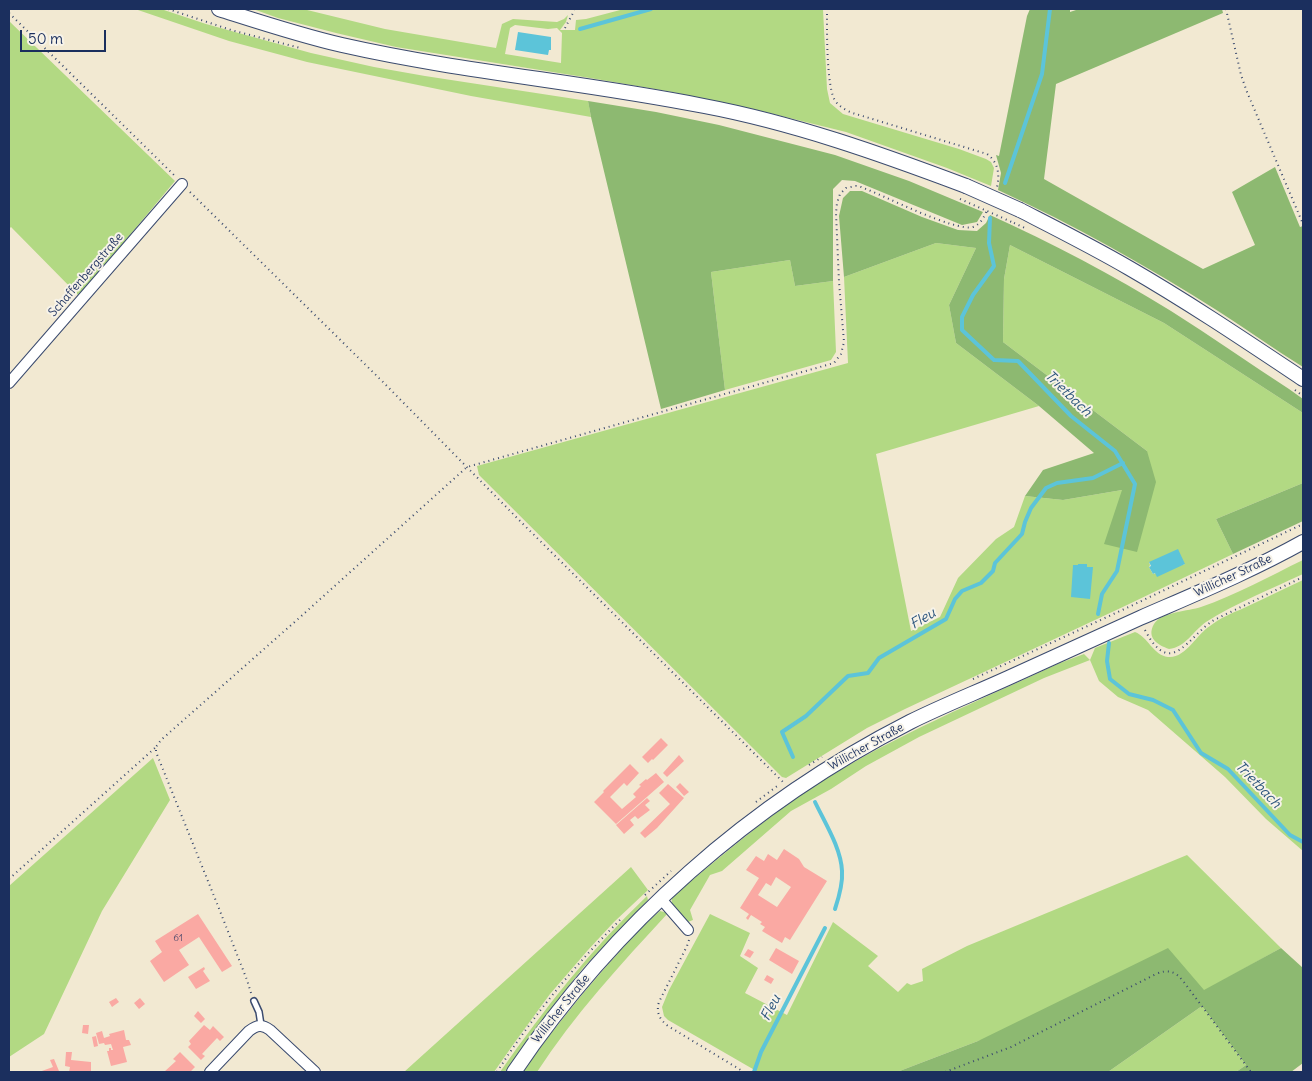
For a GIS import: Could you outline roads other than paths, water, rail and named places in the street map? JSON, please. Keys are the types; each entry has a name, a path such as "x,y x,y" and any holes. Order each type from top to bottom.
{"main road":[{"path":"219,9 284,30 342,45 394,56 706,106 760,118 857,146 963,192 1020,210 1073,237 1129,268 1210,318 1299,385"},
{"name":"Willicher Straße","path":"514,1072 556,1013 583,980 661,898 720,846 792,791 881,737 940,708 1300,545"}],"street":[{"name":"Schaffenbergstraße","path":"9,383 182,184"},
{"path":"661,898 688,930"},
{"path":"210,1072 249,1031 261,1025 270,1030 315,1072"}],"lane":[{"path":"254,1001 260,1012 261,1025"}],"water":[{"path":"518,32 551,37 551,50 549,50 548,55 515,50"},
{"path":"1178,549 1185,564 1157,577 1155,573 1153,574 1149,567 1151,566 1149,562"},
{"path":"1087,564 1087,567 1093,567 1090,599 1071,597 1073,565"}],"waterway":[{"path":"580,29 651,9"},
{"name":"Trietbach","path":"1005,183 1042,74 1050,9"},
{"name":"Trietbach","path":"990,218 989,243 994,266 973,295 962,317 962,330 994,360 1018,361 1071,416 1115,451 1135,484 1117,571 1102,594 1098,614"},
{"name":"Fleu","path":"793,757 782,732 806,716 848,676 868,673 879,658 946,619 955,599 962,591 981,583 993,571 995,563 1022,534 1031,508 1046,488 1057,483 1093,478 1123,463"},
{"name":"Trietbach","path":"1109,643 1107,661 1110,679 1129,694 1153,700 1173,710 1201,753 1228,769 1290,835 1303,842"},
{"name":"Fleu","path":"815,802 832,836 841,862 841,886 835,909"},
{"name":"Fleu","path":"754,1072 761,1052 825,928"}]}
